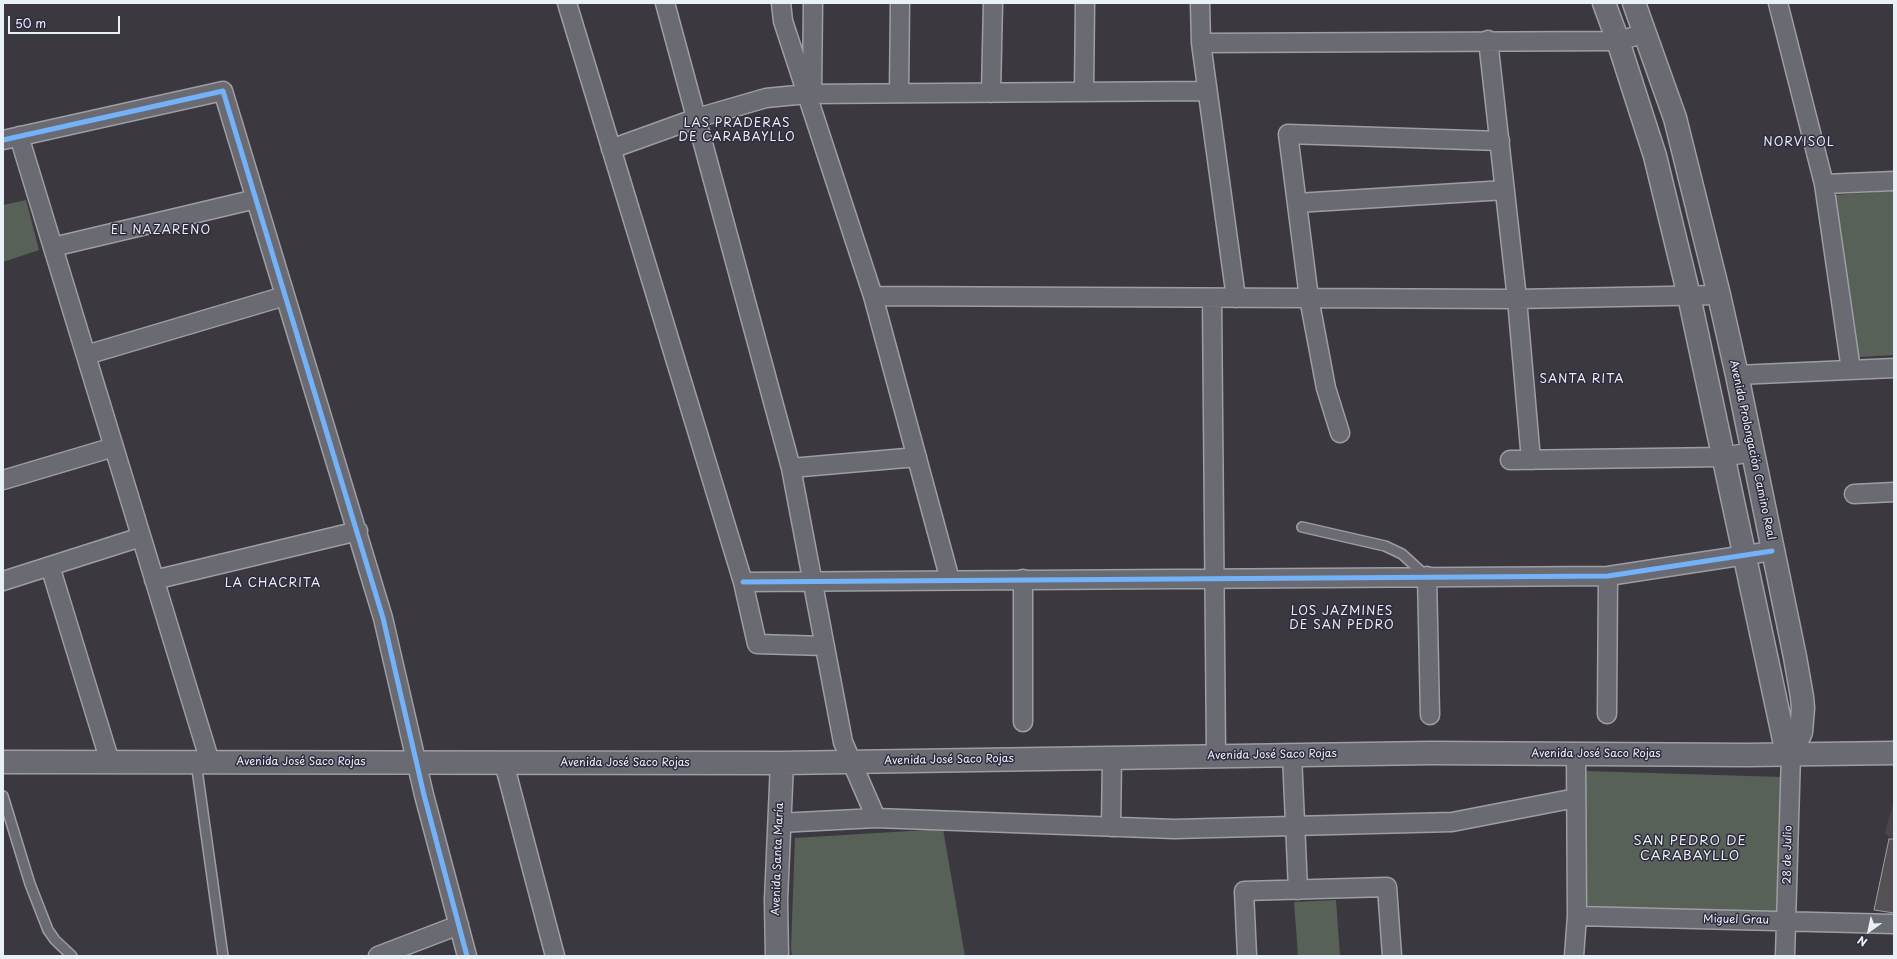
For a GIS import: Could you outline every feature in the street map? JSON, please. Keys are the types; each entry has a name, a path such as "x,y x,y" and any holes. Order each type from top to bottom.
{"main road":[{"path":"1604,3 1618,41 1655,156 1689,296 1722,457 1784,740 1791,754"},
{"name":"Avenida Prolongación Camino Real","path":"1634,3 1646,33 1675,118 1720,295 1737,375 1795,657 1803,708 1800,732 1791,754"},
{"name":"Avenida José Saco Rojas","path":"3,762 782,763 1292,755 1894,753"},
{"name":"Avenida Santa María","path":"777,956 776,900 782,763"}],"street":[{"path":"567,3 743,582 757,644 825,646"},
{"path":"665,3 792,468 843,742 853,762 876,818"},
{"path":"781,3 783,21 810,94 873,296 950,580"},
{"path":"810,94 813,3"},
{"path":"898,93 900,3"},
{"path":"991,93 993,3"},
{"path":"1084,92 1085,3"},
{"path":"1200,3 1200,42 1236,298"},
{"path":"1778,3 1824,184 1851,370"},
{"path":"1200,42 1488,40 1618,41 1646,33"},
{"path":"1488,40 1517,299 1531,460"},
{"path":"203,762 154,580 53,247 11,138 223,90 358,531 383,618 416,763 467,956"},
{"path":"612,149 697,118 766,98 810,94 1207,91"},
{"path":"1340,433 1326,388 1309,298 1288,134 1500,142"},
{"path":"1824,184 1894,181"},
{"path":"1297,203 1505,190"},
{"path":"53,247 256,199"},
{"path":"873,296 1517,299 1720,295"},
{"path":"86,355 286,296"},
{"path":"1212,298 1213,578 1216,756"},
{"path":"1737,375 1894,368"},
{"path":"4,475 114,447"},
{"path":"1510,460 1722,457 1753,452"},
{"path":"792,468 917,457"},
{"path":"1854,494 1894,492"},
{"path":"154,580 358,531"},
{"path":"3,581 141,536"},
{"path":"743,582 1427,576 1608,576 1744,556 1772,550"},
{"path":"50,566 110,762"},
{"path":"1427,576 1430,714"},
{"path":"1607,714 1608,576"},
{"path":"1022,579 1023,722"},
{"path":"1574,956 1577,916 1576,753"},
{"name":"28 de Julio","path":"1785,956 1791,754"},
{"path":"1292,755 1298,890"},
{"path":"1111,827 1112,757"},
{"path":"504,763 555,956"},
{"path":"779,823 876,818 1174,829 1452,822 1576,798"},
{"path":"1247,956 1244,891 1387,887 1392,956"},
{"name":"Miguel Grau","path":"1577,916 1894,924"},
{"path":"378,956 459,924"}],"lane":[{"path":"1302,527 1385,546 1402,554 1427,576"},
{"path":"203,762 223,956"},
{"path":"3,796 30,884 48,930 55,940 72,956"}],"shaded area":[{"path":"1894,191 1894,355 1859,357 1834,195"},
{"path":"26,200 39,250 3,262 3,205"},
{"path":"1586,771 1782,777 1779,915 1583,910"},
{"path":"1894,800 1894,838 1889,837 1885,833"},
{"path":"943,829 965,956 792,956 791,948 795,838"},
{"path":"1336,900 1340,956 1298,956 1294,902"}],"building":[{"path":"1889,839 1894,839 1894,913 1874,910"}],"cycle path":[{"path":"3,140 223,91 383,618 424,795 467,956"},
{"path":"743,582 1608,576 1772,551"}],"district":[{"name":"LAS PRADERAS DE CARABAYLLO","path":"737,131"},
{"name":"NORVISOL","path":"1799,143"},
{"name":"EL NAZARENO","path":"161,231"},
{"name":"SANTA RITA","path":"1582,380"},
{"name":"LA CHACRITA","path":"273,584"},
{"name":"LOS JAZMINES DE SAN PEDRO","path":"1342,619"},
{"name":"SAN PEDRO DE CARABAYLLO","path":"1690,848"}]}
